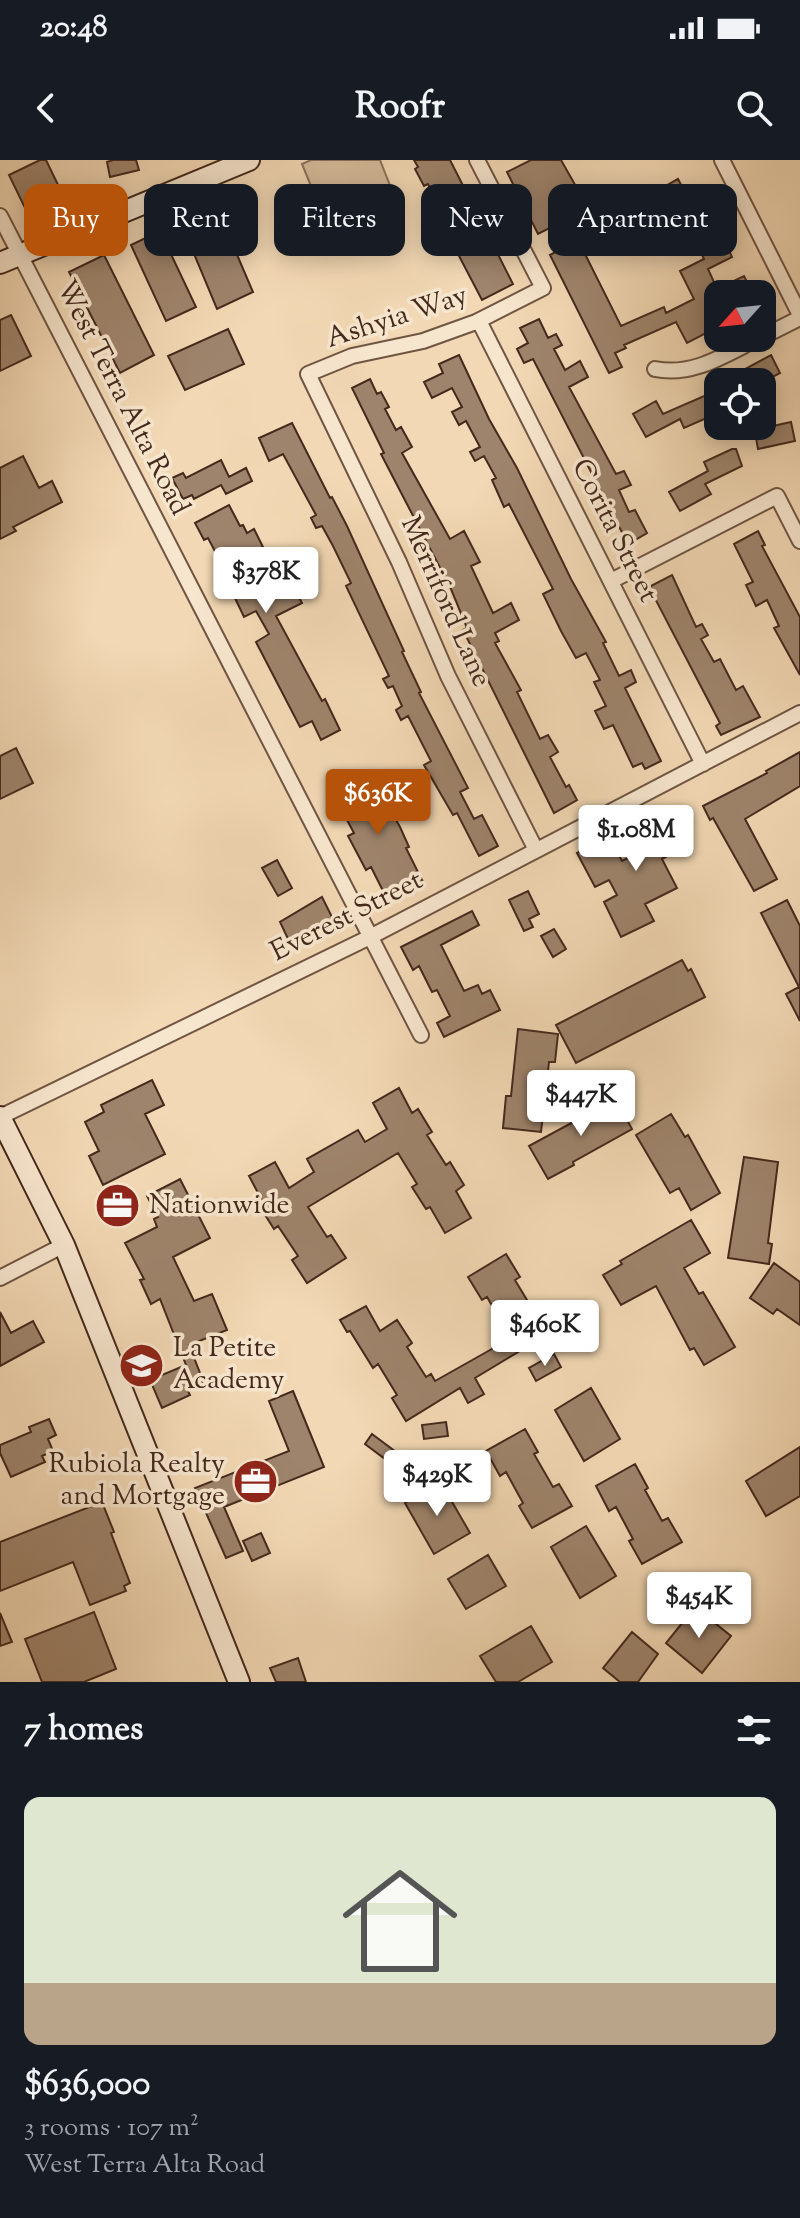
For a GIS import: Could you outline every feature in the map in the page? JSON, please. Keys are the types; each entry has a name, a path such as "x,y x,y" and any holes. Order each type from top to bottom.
{"main road":[{"path":"0,263 249,160"},
{"path":"0,1117 64,1245 239,1682"}],"street":[{"name":"Ashyia Way","path":"308,374 352,356 423,341 479,321 543,288 477,160"},
{"path":"722,160 800,317 776,329"},
{"name":"West Terra Alta Road","path":"0,216 421,1035"},
{"name":"Corita Street","path":"479,321 703,764"},
{"path":"655,369 688,371 729,352"},
{"name":"Merriford Lane","path":"308,374 399,562 448,676 536,850"},
{"path":"611,581 777,496 800,541"},
{"name":"Everest Street","path":"0,1117 370,937 800,713"},
{"path":"0,1278 64,1245"}],"shaded area":[{"path":"311,160 380,160 389,184 310,184 302,164"}],"building":[{"path":"46,160 58,184 24,184 24,206 9,175"},
{"path":"136,160 139,170 110,177 107,162"},
{"path":"414,160 450,160 462,184 423,184 415,169 418,167"},
{"path":"531,160 561,160 575,184 548,184 548,229 538,234 532,222 532,184 513,184 507,172"},
{"path":"144,239 144,256 172,256 196,307 166,321 131,245"},
{"path":"104,256 154,355 120,373 69,272"},
{"path":"195,256 238,256 253,292 217,309"},
{"path":"459,256 499,256 513,284 482,300"},
{"path":"550,256 586,256 621,326 664,307 666,313 694,299 680,271 704,259 703,256 732,257 708,269 713,280 704,280 704,334 687,343 676,322 624,345 626,348 615,353 622,367 609,373"},
{"path":"11,315 31,356 0,371 0,320"},
{"path":"539,319 548,338 556,334 562,345 554,349 565,370 580,361 588,377 569,387 616,474 624,471 631,485 619,490 629,512 635,510 647,533 628,544 533,359 524,363 517,349 528,343 520,328"},
{"path":"228,329 244,364 185,390 168,356"},
{"path":"459,355 489,419 606,642 603,643 619,676 631,670 636,682 625,688 661,761 645,769 642,763 633,767 613,725 604,729 595,711 606,706 594,682 600,680 586,653 576,658 561,631 543,594 553,589 509,504 504,507 492,480 496,478 484,456 475,461 470,452 480,447 466,421 459,425 452,412 462,407 452,388 432,398 424,382 443,373 439,364"},
{"path":"771,355 780,373 776,375 776,368 747,368"},
{"path":"370,379 377,394 381,392 389,407 385,409 396,430 401,427 412,447 402,453 450,539 464,531 480,562 471,566 493,613 511,603 519,620 495,633 499,641 495,643 521,690 517,692 540,739 548,735 558,752 550,757 566,787 569,785 577,800 554,813 463,630 467,628 451,589 381,454 384,453 352,388"},
{"path":"704,396 704,419 684,428 680,419 646,437 633,414 656,401 663,414"},
{"path":"791,422 795,441 758,449 756,440 776,440 776,425"},
{"path":"292,423 347,526 404,651 419,693 468,788 460,792 474,819 482,815 498,846 479,856 457,813 453,815 424,765 431,761 408,716 401,720 396,710 402,706 393,686 388,688 383,679 389,676 346,586 351,583 333,546 322,526 316,528 311,518 316,515 283,454 269,461 259,438"},
{"path":"736,449 742,466 705,484 711,494 680,511 669,492 708,471 704,462"},
{"path":"23,456 39,488 52,481 62,502 13,527 16,531 0,539 0,468"},
{"path":"221,460 229,477 246,468 252,481 226,494 221,485 194,499 192,495 183,499 172,478 183,473 186,478"},
{"path":"229,505 240,526 243,525 247,533 254,529 263,547 272,571 262,576 272,597 286,590 288,595 296,592 302,603 276,616 340,730 321,740 312,721 300,727 256,642 269,634 256,611 244,617 223,573 226,572 208,538 204,540 195,523"},
{"path":"758,531 765,545 762,546 800,617 800,675 774,628 779,626 767,600 756,606 746,585 753,582 734,544"},
{"path":"672,575 696,627 702,624 708,635 701,639 714,662 720,659 736,690 743,686 760,717 721,735 716,726 720,723 649,587"},
{"path":"16,748 33,783 0,799 0,756"},
{"path":"800,752 800,786 745,819 777,879 754,891 713,818 710,820 703,806"},
{"path":"370,774 400,827 409,847 406,848 423,882 387,899 371,867 366,870 348,836 354,833 339,805 342,803 335,790"},
{"path":"676,814 691,843 662,859 677,888 645,904 654,921 621,937 604,902 617,895 609,880 595,887 577,853 609,837 622,861 640,852 633,838"},
{"path":"277,860 292,888 278,896 262,868"},
{"path":"528,891 539,914 529,919 533,927 524,931 509,900"},
{"path":"322,897 335,923 289,941 280,922"},
{"path":"787,900 800,926 800,1021 786,994 799,987 761,913"},
{"path":"472,911 479,925 441,945 464,991 478,985 482,994 490,990 500,1010 444,1037 437,1023 450,1016 437,990 432,992 419,966 413,970 401,947"},
{"path":"554,929 566,949 553,957 541,936"},
{"path":"682,960 688,971 691,969 705,997 576,1063 556,1025"},
{"path":"518,1029 558,1034 555,1062 549,1062 541,1132 503,1128 506,1096 511,1096"},
{"path":"152,1080 164,1105 145,1114 165,1154 103,1185 89,1156 99,1151 85,1122 104,1112 101,1105"},
{"path":"399,1088 412,1113 418,1109 432,1132 427,1135 446,1165 450,1162 464,1185 456,1191 471,1218 445,1233 430,1207 426,1209 412,1187 417,1184 398,1153 308,1207 327,1237 331,1235 346,1258 307,1283 292,1260 298,1256 278,1226 274,1229 260,1207 264,1204 249,1176 275,1162 289,1188 314,1172 307,1159 358,1130 365,1142 387,1129 373,1103"},
{"path":"614,1096 632,1129 548,1179 529,1146 590,1113 588,1110"},
{"path":"671,1114 685,1137 688,1135 720,1193 691,1210 679,1188 670,1193 636,1135"},
{"path":"744,1157 778,1162 768,1243 772,1244 769,1264 728,1258"},
{"path":"180,1179 210,1238 173,1257 194,1301 212,1294 227,1330 189,1345 204,1383 188,1391 190,1395 162,1408 150,1380 186,1365 160,1299 151,1304 140,1280 144,1279 125,1243 157,1227 154,1219 158,1217 147,1196"},
{"path":"691,1220 710,1253 684,1268 699,1294 703,1292 735,1347 704,1365 694,1348 690,1350 656,1286 621,1305 603,1275 622,1264 620,1261"},
{"path":"506,1254 520,1277 515,1280 533,1310 538,1306 553,1331 475,1378 484,1394 468,1403 460,1388 406,1421 392,1398 397,1395 378,1364 373,1368 340,1320 366,1306 380,1331 397,1320 412,1343 407,1347 426,1377 431,1374 435,1381 506,1341 500,1331 505,1328 487,1297 482,1300 468,1277"},
{"path":"774,1263 800,1282 800,1325 777,1309 773,1314 750,1298"},
{"path":"0,1312 11,1333 33,1321 44,1342 0,1366"},
{"path":"554,1354 561,1367 536,1381 529,1368"},
{"path":"591,1388 620,1439 584,1461 555,1410"},
{"path":"293,1391 324,1467 224,1507 243,1551 226,1558 195,1488 289,1451 269,1401"},
{"path":"49,1419 56,1435 48,1439 53,1451 42,1456 45,1462 11,1477 0,1453 0,1445 31,1432 29,1427"},
{"path":"446,1422 448,1436 424,1439 422,1425"},
{"path":"525,1429 538,1452 534,1454 553,1487 559,1484 572,1506 532,1528 519,1506 523,1503 506,1472 500,1476 486,1451"},
{"path":"372,1434 396,1452 389,1462 365,1444"},
{"path":"800,1447 800,1496 766,1516 746,1481"},
{"path":"635,1464 662,1521 668,1518 682,1542 642,1564 616,1507 609,1511 596,1486"},
{"path":"440,1481 470,1533 434,1554 405,1503"},
{"path":"102,1502 130,1583 124,1586 126,1591 90,1605 73,1562 0,1591 0,1542"},
{"path":"586,1526 616,1576 580,1598 551,1547"},
{"path":"261,1533 270,1553 252,1561 243,1541"},
{"path":"488,1555 506,1586 466,1609 448,1579"},
{"path":"695,1607 731,1636 702,1673 666,1643"},
{"path":"94,1612 116,1669 84,1682 42,1682 25,1639"},
{"path":"0,1613 12,1642 0,1646"},
{"path":"531,1626 552,1662 518,1682 496,1682 480,1656"},
{"path":"632,1632 658,1654 638,1682 620,1682 603,1668"},
{"path":"298,1658 306,1682 276,1682 270,1668"}],"place":[{"name":"Nationwide","path":"118,1206"},
{"name":"La Petite Academy","path":"142,1365"},
{"name":"Rubiola Realty and Mortgage","path":"256,1481"}]}
